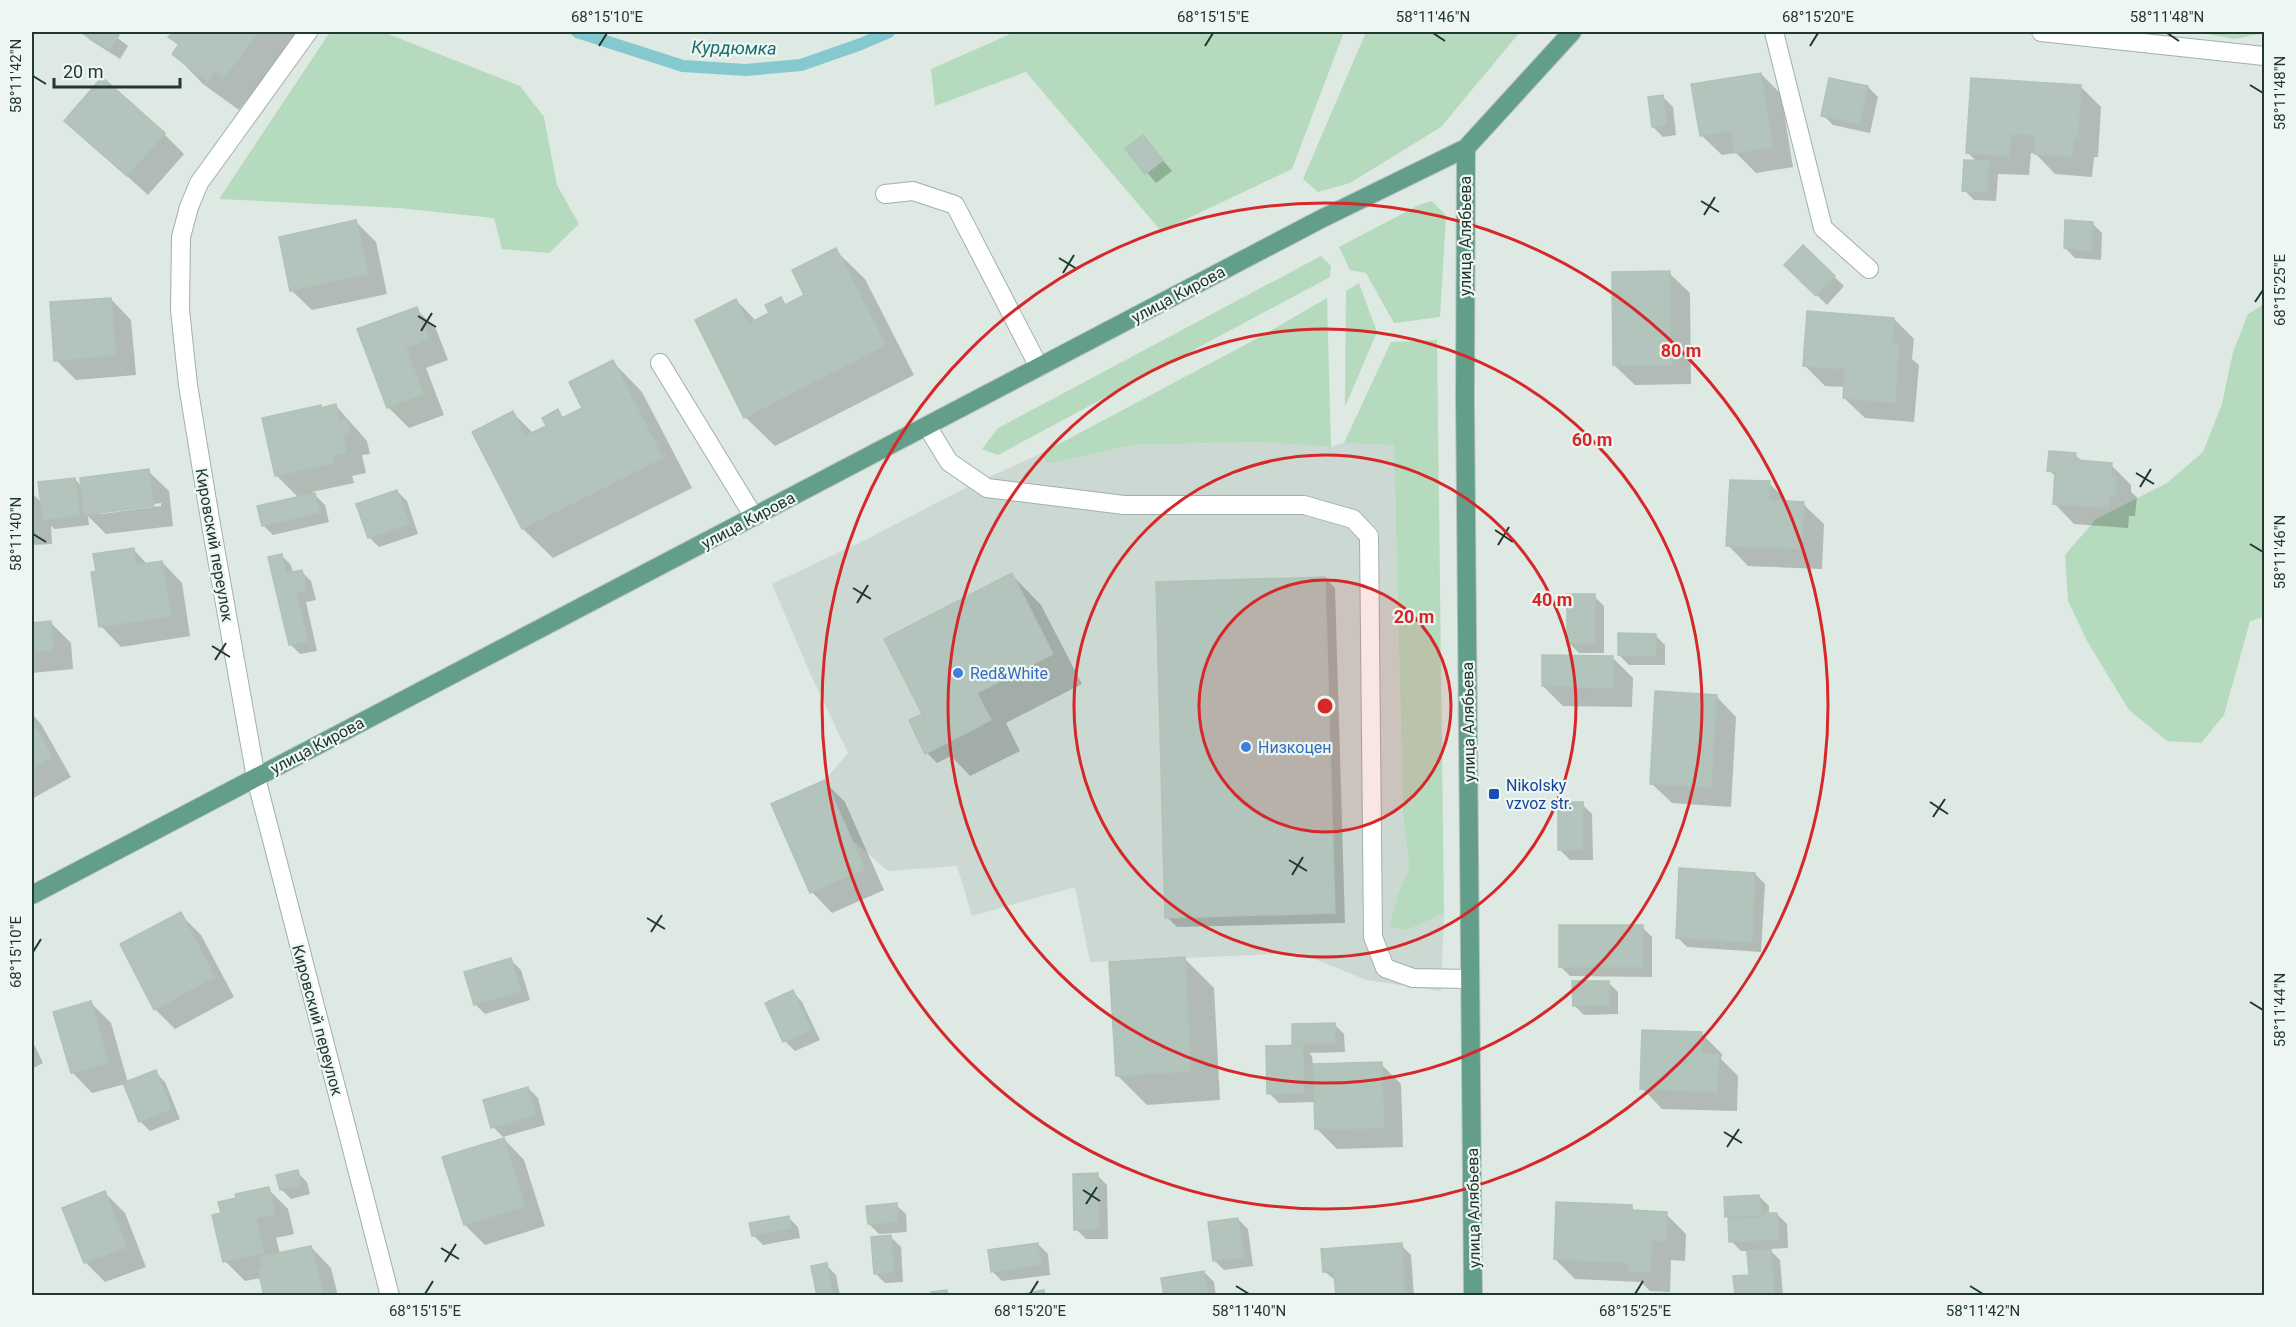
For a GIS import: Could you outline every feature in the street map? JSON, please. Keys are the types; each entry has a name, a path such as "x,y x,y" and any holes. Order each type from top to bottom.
{"main road":[{"path":"1466,148 1572,32"},
{"name":"улица Кирова","path":"32,895 1321,219 1466,148"},
{"name":"улица Алябьева","path":"1466,148 1465,399 1473,1296"}],"street":[{"name":"Кировский переулок","path":"308,32 199,183 184,227 180,262 180,310 188,385 256,778 390,1296"},
{"path":"1774,32 1823,228 1869,268"},
{"path":"2041,32 2265,56"},
{"path":"885,194 913,191 955,205 1040,367"},
{"path":"660,363 754,517"},
{"path":"927,426 949,462 987,488 1124,505 1304,505 1353,519 1369,536 1373,937 1385,968 1413,978 1470,979"}],"shaded area":[{"path":"1258,442 1330,447 1344,443 1394,444 1403,814 1409,867 1398,894 1389,927 1408,930 1444,913 1441,991 1366,980 1300,953 1090,962 1075,887 972,916 957,866 888,871 851,839 825,780 848,753 809,671 772,584 869,538 971,485 1040,454 1048,464 1132,445"}],"green space":[{"path":"330,32 383,32 520,86 544,117 557,185 579,224 549,253 502,249 494,218 399,208 219,199"},
{"path":"1015,32 1344,32 1292,169 1161,231 1026,72 935,106 931,69","holes":["1143,135 1163,160 1145,174 1125,149"]},
{"path":"1366,32 1520,32 1441,127 1350,183 1318,192 1303,179"},
{"path":"2196,32 2264,32 2264,33 2235,39"},
{"path":"1432,201 1446,216 1440,317 1394,323 1366,273 1350,270 1339,247 1419,205"},
{"path":"1321,256 1331,266 1330,277 998,455 982,449 998,428"},
{"path":"1359,283 1377,332 1345,407 1346,291"},
{"path":"1327,298 1331,447 1258,442 1132,445 1048,464 1040,454 1256,339"},
{"path":"2264,304 2264,617 2250,621 2224,715 2201,743 2167,741 2129,710 2087,641 2068,601 2065,555 2096,519 2167,483 2203,452 2222,404 2233,352 2248,314"},
{"path":"1437,340 1444,913 1408,930 1389,927 1398,894 1409,867 1403,814 1394,445 1344,443 1391,342"}],"building":[{"path":"80,32 113,32 119,35 110,50"},
{"path":"173,32 259,32 223,79 215,72 208,82 172,54 179,44 168,37"},
{"path":"1761,73 1773,147 1734,153 1731,131 1700,136 1691,84"},
{"path":"102,77 165,133 127,176 64,121"},
{"path":"1829,78 1868,86 1860,124 1821,116"},
{"path":"1971,78 2081,85 2078,138 2074,137 2072,157 2034,154 2035,135 2011,134 2009,156 1966,153"},
{"path":"1663,95 1667,125 1652,127 1648,97"},
{"path":"1143,135 1163,160 1145,174 1125,149"},
{"path":"1964,160 1989,161 1987,192 1962,191"},
{"path":"356,220 368,274 290,291 279,237"},
{"path":"2065,220 2093,222 2091,251 2064,248"},
{"path":"1803,245 1835,276 1816,296 1784,265"},
{"path":"836,248 886,345 744,418 695,320 736,299 748,324 769,313 765,305 781,297 785,305 804,295 792,270"},
{"path":"1670,271 1671,365 1613,365 1612,272"},
{"path":"111,298 116,355 54,361 50,302"},
{"path":"417,307 429,339 406,348 424,394 387,408 357,329"},
{"path":"1807,311 1894,318 1892,343 1899,344 1895,403 1843,398 1845,369 1803,366"},
{"path":"613,360 663,458 522,529 472,432 513,411 525,436 546,426 542,418 558,409 562,418 582,408 569,382"},
{"path":"336,404 339,421 347,419 350,434 343,435 347,453 333,456 334,463 275,476 262,418 321,405 321,408"},
{"path":"2049,451 2076,453 2075,460 2112,463 2111,475 2117,476 2115,497 2109,496 2108,508 2053,504 2055,472 2047,471"},
{"path":"149,469 154,506 84,515 80,478"},
{"path":"75,478 80,515 43,520 38,482"},
{"path":"1730,480 1770,481 1769,500 1804,502 1802,549 1726,546"},
{"path":"397,490 409,524 368,538 356,504"},
{"path":"315,493 320,512 262,526 257,506"},
{"path":"134,548 136,565 162,561 171,616 99,627 91,572 96,571 93,554"},
{"path":"282,554 286,573 302,570 307,590 296,593 308,641 289,645 268,557"},
{"name":"Red&White","path":"1012,573 1053,654 977,693 991,720 939,747 884,639"},
{"name":"Низкоцен","path":"1325,577 1335,913 1165,918 1156,582"},
{"path":"1567,594 1595,594 1595,644 1567,644"},
{"path":"51,621 53,650 32,651 32,623"},
{"path":"1618,633 1656,634 1655,656 1618,655"},
{"path":"1542,655 1613,656 1613,688 1542,686"},
{"path":"1655,691 1717,695 1711,787 1650,784"},
{"path":"922,714 939,747 925,754 909,720"},
{"path":"32,720 52,757 32,768"},
{"path":"825,780 865,869 810,893 771,804"},
{"path":"1558,802 1583,802 1583,850 1558,850"},
{"path":"1679,868 1755,873 1752,942 1676,938"},
{"path":"181,912 215,977 154,1010 120,944"},
{"path":"1559,925 1643,925 1643,967 1559,967"},
{"path":"1185,957 1191,1071 1116,1076 1109,962"},
{"path":"511,958 521,991 474,1005 464,972"},
{"path":"1572,981 1609,981 1609,1005 1573,1006"},
{"path":"793,990 811,1030 783,1042 765,1003"},
{"path":"91,1001 109,1063 71,1073 53,1012"},
{"path":"1335,1023 1335,1043 1292,1044 1292,1024"},
{"path":"1642,1030 1702,1032 1701,1053 1719,1055 1717,1092 1640,1089"},
{"path":"1303,1045 1304,1093 1267,1094 1266,1046"},
{"path":"1382,1062 1384,1128 1315,1129 1313,1064"},
{"path":"156,1070 171,1109 139,1122 123,1083"},
{"path":"528,1087 536,1115 491,1128 483,1100"},
{"path":"504,1138 525,1206 464,1225 442,1157"},
{"path":"298,1170 301,1185 280,1190 276,1175"},
{"path":"1098,1173 1099,1229 1074,1230 1073,1174"},
{"path":"269,1187 275,1214 256,1218 264,1253 223,1262 212,1215 221,1213 218,1202 236,1198 235,1194"},
{"path":"105,1191 127,1247 84,1263 62,1208"},
{"path":"1759,1195 1761,1215 1725,1217 1724,1197"},
{"path":"1556,1202 1632,1205 1632,1210 1667,1212 1666,1241 1652,1241 1650,1272 1628,1271 1629,1263 1554,1259"},
{"path":"897,1203 898,1222 868,1224 866,1206"},
{"path":"1764,1213 1777,1213 1779,1239 1729,1242 1728,1220 1764,1217"},
{"path":"789,1216 791,1228 752,1236 749,1223"},
{"path":"1238,1218 1244,1257 1213,1261 1208,1222"},
{"path":"891,1235 894,1272 874,1274 871,1237"},
{"path":"1038,1243 1041,1265 991,1272 988,1250"},
{"path":"1402,1243 1405,1296 1336,1296 1334,1272 1323,1272 1321,1249"},
{"path":"311,1246 324,1296 264,1296 258,1270 262,1269 259,1257"},
{"path":"1771,1249 1774,1294 1735,1296 1733,1276 1749,1275 1747,1251"},
{"path":"827,1263 833,1296 817,1296 811,1266"},
{"path":"1204,1271 1208,1296 1164,1296 1161,1278"},
{"path":"947,1290 948,1296 931,1296 931,1292"},
{"path":"1044,1290 1045,1296 1023,1296 1023,1294"}],"waterway":[{"name":"Курдюмка","path":"577,32 683,66 746,70 801,65 889,32"}],"place":[{"name":"Red&White","path":"958,673"},
{"name":"Низкоцен","path":"1246,747"},
{"name":"Nikolsky vzvoz str.","path":"1494,794"}]}
